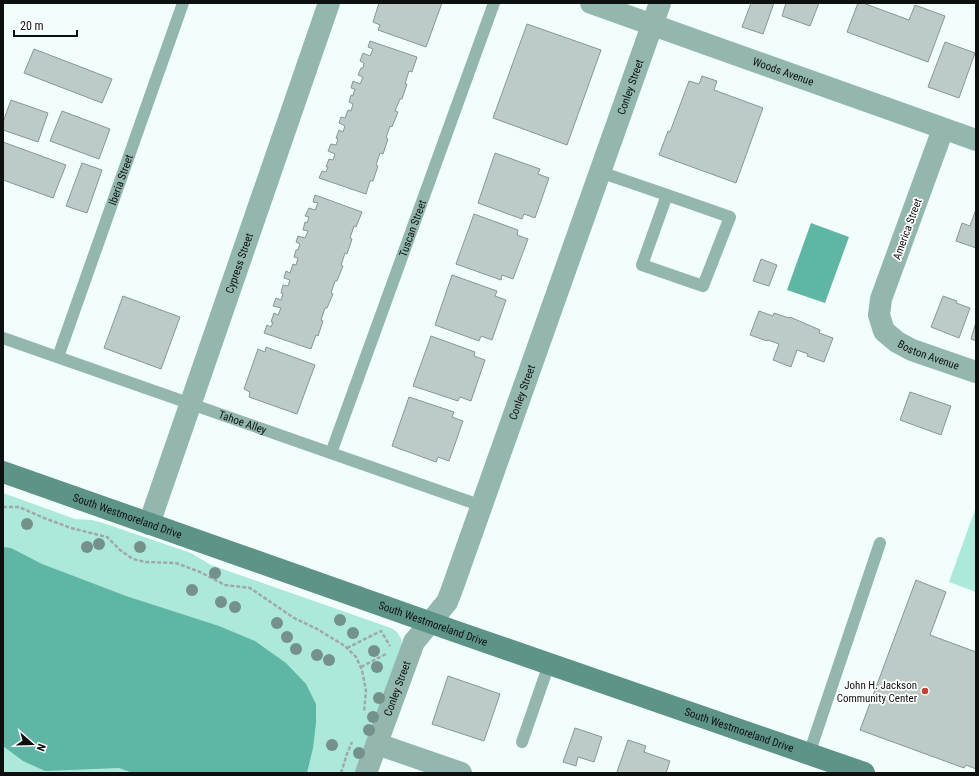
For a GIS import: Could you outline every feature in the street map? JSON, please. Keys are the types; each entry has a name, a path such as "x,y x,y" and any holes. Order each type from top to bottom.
{"street":[{"name":"Cypress Street","path":"149,524 329,3"},
{"name":"Woods Avenue","path":"591,3 976,140"},
{"name":"Conley Street","path":"366,773 414,642 447,602 660,3"},
{"name":"America Street","path":"884,331 879,315 881,299 943,129"},
{"name":"Boston Avenue","path":"884,331 897,342 912,350 976,372"},
{"name":"South Westmoreland Drive","path":"3,472 430,623 864,773"},
{"path":"376,744 461,773"}],"lane":[{"name":"Iberia Street","path":"58,357 183,3"},
{"name":"Tuscan Street","path":"331,453 494,3"},
{"path":"600,172 667,195 730,217 703,286 642,265 667,195"},
{"name":"Tahoe Alley","path":"3,338 482,506"},
{"path":"809,754 880,542"},
{"path":"522,742 549,664"}],"path":[{"path":"3,507 19,507 71,528 106,537 120,550 133,559 145,562 176,562 225,585 250,588 294,618 317,629 347,648 356,657 362,670 366,691 362,717"},
{"path":"347,648 381,631 392,651 360,667"},
{"path":"341,773 347,754 353,742"}],"shaded area":[{"path":"811,223 849,237 825,303 787,290"},
{"path":"3,493 75,519 92,520 103,523 191,553 211,565 391,628 397,632 402,640 400,652 357,773 3,773"},
{"path":"976,507 976,592 949,582"},
{"path":"3,547 11,548 42,564 126,596 219,626 255,641 286,663 306,684 316,704 316,723 313,748 307,773 133,773 119,768 45,771 23,761 3,746"}],"building":[{"path":"379,3 442,3 426,47 378,30 380,25 373,22"},
{"path":"751,3 774,3 763,34 742,27"},
{"path":"786,3 819,3 810,26 782,16"},
{"path":"858,3 863,3 909,20 915,5 945,16 928,62 847,32"},
{"path":"527,24 601,50 567,145 493,118"},
{"path":"370,41 417,57 412,72 409,71 405,84 407,84 402,99 400,99 395,111 398,112 392,127 390,126 386,138 388,139 383,154 380,153 376,165 378,166 373,181 370,181 366,194 319,178 322,171 326,172 329,159 333,160 335,154 328,151 331,144 336,145 338,139 336,138 339,130 343,132 345,126 339,123 341,117 345,118 348,110 351,111 353,104 349,102 355,89 351,88 353,81 360,84 363,77 358,75 361,68 363,68 364,63 360,61 363,53 370,56 373,49 368,47"},
{"path":"945,42 975,53 959,98 928,87"},
{"path":"34,49 112,79 102,103 24,73"},
{"path":"702,76 717,81 714,90 763,108 736,183 659,155 668,131 670,132 689,81 699,84"},
{"path":"11,100 48,113 38,142 3,130 3,122"},
{"path":"62,111 110,129 99,159 50,141"},
{"path":"3,142 66,165 53,198 3,180"},
{"path":"495,153 540,169 538,174 549,178 535,218 524,214 522,219 478,203"},
{"path":"82,163 102,170 87,213 66,206"},
{"path":"315,195 362,212 356,227 354,226 350,238 352,239 347,254 345,253 341,265 343,266 337,281 335,281 331,293 333,294 327,308 325,308 321,320 323,321 318,336 316,335 311,349 264,333 267,325 271,327 274,313 278,315 281,308 273,306 276,298 281,300 283,285 288,286 290,280 284,278 286,271 290,273 293,264 296,265 298,258 294,257 300,244 296,242 298,236 305,238 308,231 303,230 305,222 307,223 309,217 305,216 309,208 315,210 318,203 313,202"},
{"path":"976,209 976,248 956,241 962,223 970,226"},
{"path":"474,214 518,230 517,235 528,239 513,279 502,275 501,280 456,264"},
{"path":"761,259 777,265 769,286 753,281"},
{"path":"452,275 497,291 495,296 506,300 492,340 481,336 479,341 435,325"},
{"path":"123,296 180,317 161,369 104,348"},
{"path":"943,296 970,308 959,338 931,327"},
{"path":"759,311 773,316 774,313 789,318 790,317 820,330 819,333 833,338 824,362 807,356 808,354 797,350 791,367 773,360 779,344 750,335"},
{"path":"976,322 976,341 971,339"},
{"path":"431,336 475,352 474,356 485,360 471,401 460,397 458,401 413,386"},
{"path":"266,347 315,365 297,414 249,397 250,392 244,389 258,349 265,352"},
{"path":"910,392 951,406 941,435 900,420"},
{"path":"409,397 454,412 452,417 463,421 449,461 438,457 436,462 392,446"},
{"name":"John H. Jackson Community Center","path":"916,580 946,592 930,635 976,652 976,769 966,765 964,768 860,730"},
{"path":"448,676 500,694 484,741 432,724"},
{"path":"575,728 602,737 594,762 578,757 576,766 563,762"},
{"path":"628,740 646,746 644,752 670,761 666,773 617,772"}],"place":[{"name":"John H. Jackson Community Center","path":"925,691"}]}
